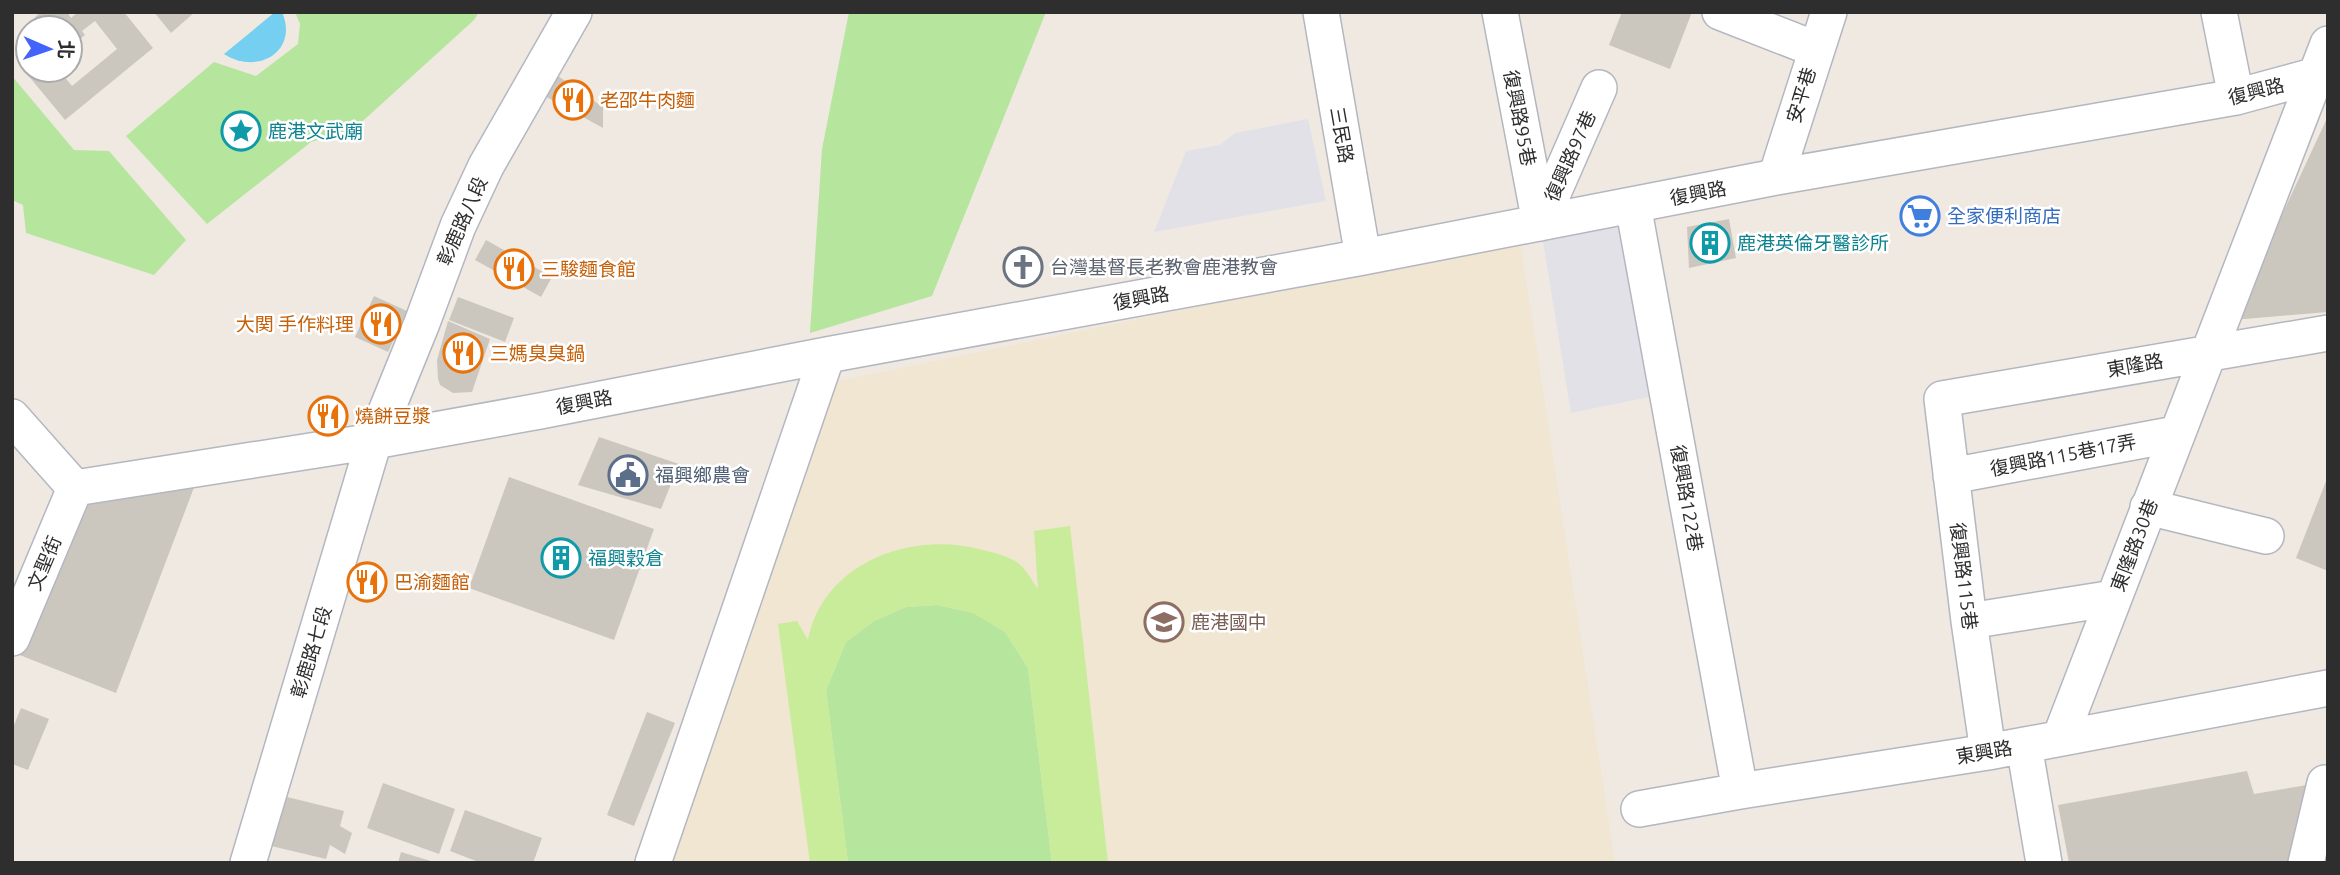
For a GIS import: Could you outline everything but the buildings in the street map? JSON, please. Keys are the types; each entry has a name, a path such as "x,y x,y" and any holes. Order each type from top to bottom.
{"street":[{"name":"彰鹿路八段","path":"374,441 458,226 486,166 574,12"},
{"name":"三民路","path":"1321,12 1363,257"},
{"name":"復興路95巷","path":"1500,12 1540,223"},
{"path":"1720,12 1815,49"},
{"name":"安平巷","path":"1776,177 1829,12"},
{"path":"2219,12 2236,97"},
{"name":"復興路","path":"75,488 374,441 1363,257 1776,177 2236,97 2324,64"},
{"name":"東隆路30巷","path":"2060,738 2207,352 2324,64"},
{"name":"復興路97巷","path":"1540,223 1600,88"},
{"name":"復興路122巷","path":"1633,205 1740,791"},
{"name":"東隆路","path":"1942,399 2328,333"},
{"path":"653,863 827,355"},
{"name":"復興路115巷","path":"1942,399 1988,752"},
{"path":"12,417 75,488"},
{"name":"復興路115巷17弄","path":"1951,476 2176,435"},
{"name":"彰鹿路七段","path":"248,863 374,441"},
{"name":"文聖街","path":"12,638 75,488"},
{"path":"2148,507 2266,536"},
{"path":"1969,621 2114,598"},
{"name":"東興路","path":"1639,810 1740,791 1988,752 2328,688"},
{"path":"2024,745 2044,863"},
{"path":"2306,863 2325,783"}],"shaded area":[{"path":"1308,119 1326,201 1154,232 1186,151 1220,145 1235,133"},
{"path":"1619,222 1649,397 1571,413 1540,223"},
{"name":"鹿港國中","path":"1520,240 1615,863 667,863 834,382"}],"green space":[{"path":"295,12 479,12 474,20 354,129 311,142 207,224 126,136 214,62 256,76 298,44 300,24"},
{"path":"849,12 1046,12 932,296 810,333 822,149"},
{"path":"12,76 14,84 19,84 74,150 109,151 186,240 154,275 26,233 23,205 12,200"},
{"path":"1070,526 1108,863 1052,863 1028,668 1005,632 973,613 937,605 906,607 874,621 846,642 826,690 848,863 810,863 778,624 797,621 808,640 817,613 832,590 852,572 875,558 901,549 928,545 956,545 1006,557 1021,566 1038,589 1034,531"},
{"path":"937,605 974,613 1005,632 1028,668 1052,863 848,863 826,690 846,642 874,621 906,607"}],"water":[{"path":"275,12 282,12 286,26 285,38 272,56 262,61 250,62 224,54"}],"place":[{"name":"老邵牛肉麵","path":"573,100"},
{"name":"鹿港文武廟","path":"241,131"},
{"name":"全家便利商店","path":"1920,216"},
{"name":"鹿港英倫牙醫診所","path":"1710,243"},
{"name":"台灣基督長老教會鹿港教會","path":"1023,267"},
{"name":"三駿麵食館","path":"514,269"},
{"name":"大関 手作料理","path":"381,324"},
{"name":"三媽臭臭鍋","path":"463,353"},
{"name":"燒餅豆漿","path":"328,416"},
{"name":"福興鄉農會","path":"628,475"},
{"name":"福興穀倉","path":"561,558"},
{"name":"巴渝麵館","path":"367,582"},
{"name":"鹿港國中","path":"1164,622"}]}
